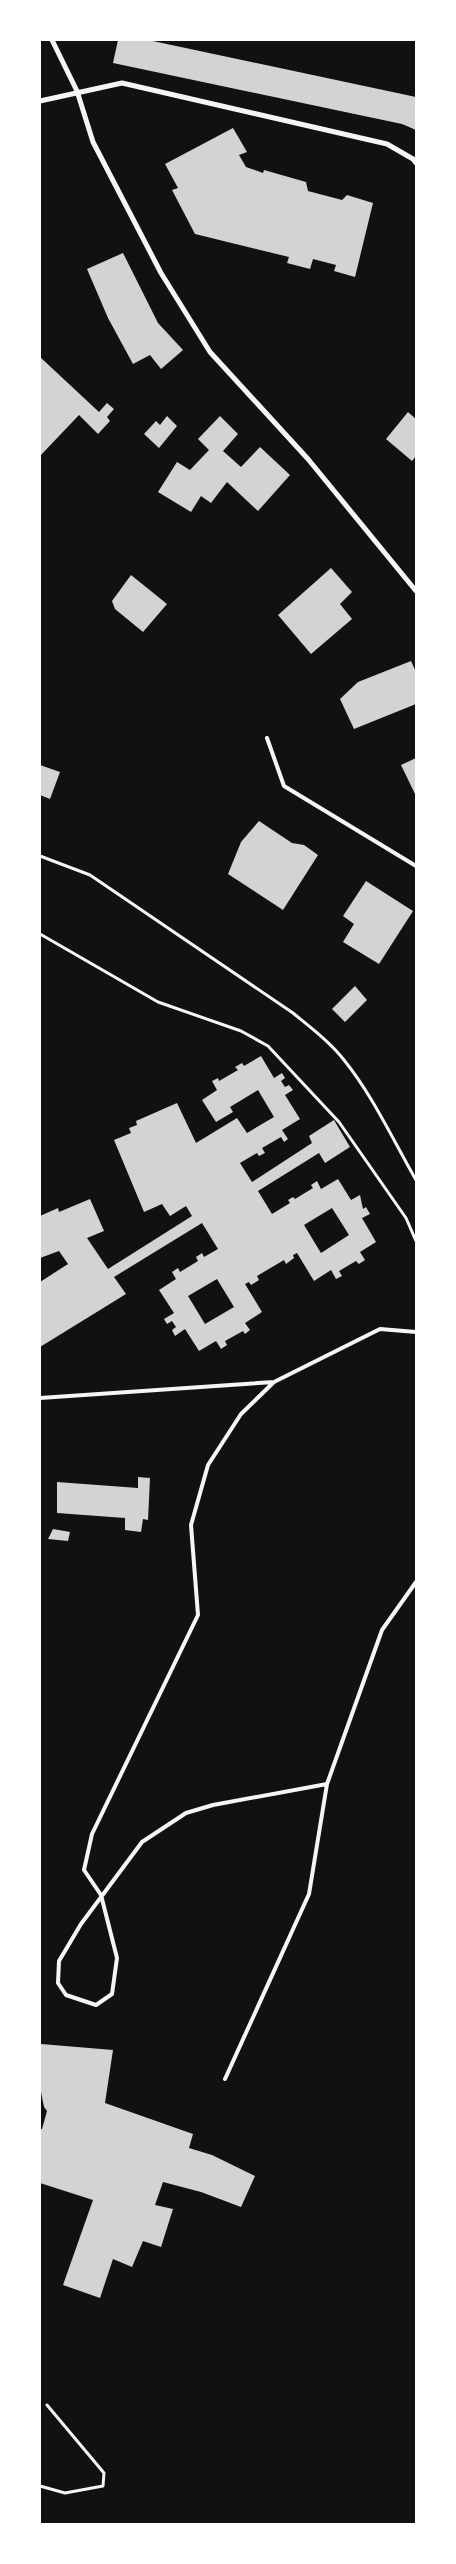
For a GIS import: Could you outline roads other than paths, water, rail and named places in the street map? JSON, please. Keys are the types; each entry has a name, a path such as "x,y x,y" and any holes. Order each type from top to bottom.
{"street":[{"path":"52,40 77,91 98,151 161,273 210,352 308,459 416,592"},
{"path":"40,100 122,83 387,144 413,158 416,163"}],"lane":[{"path":"267,738 284,786 416,866"},
{"path":"327,1784 213,1805 186,1813 142,1842 101,1895 60,1960 58,1983 66,1995 96,2005 112,1994 116,1958 101,1895 84,1870 92,1834 198,1615 192,1524 208,1465 241,1414 274,1382 380,1329 416,1332"},
{"path":"40,1398 274,1382"},
{"path":"224,2079 309,1894 327,1784 382,1630 416,1582"}]}
